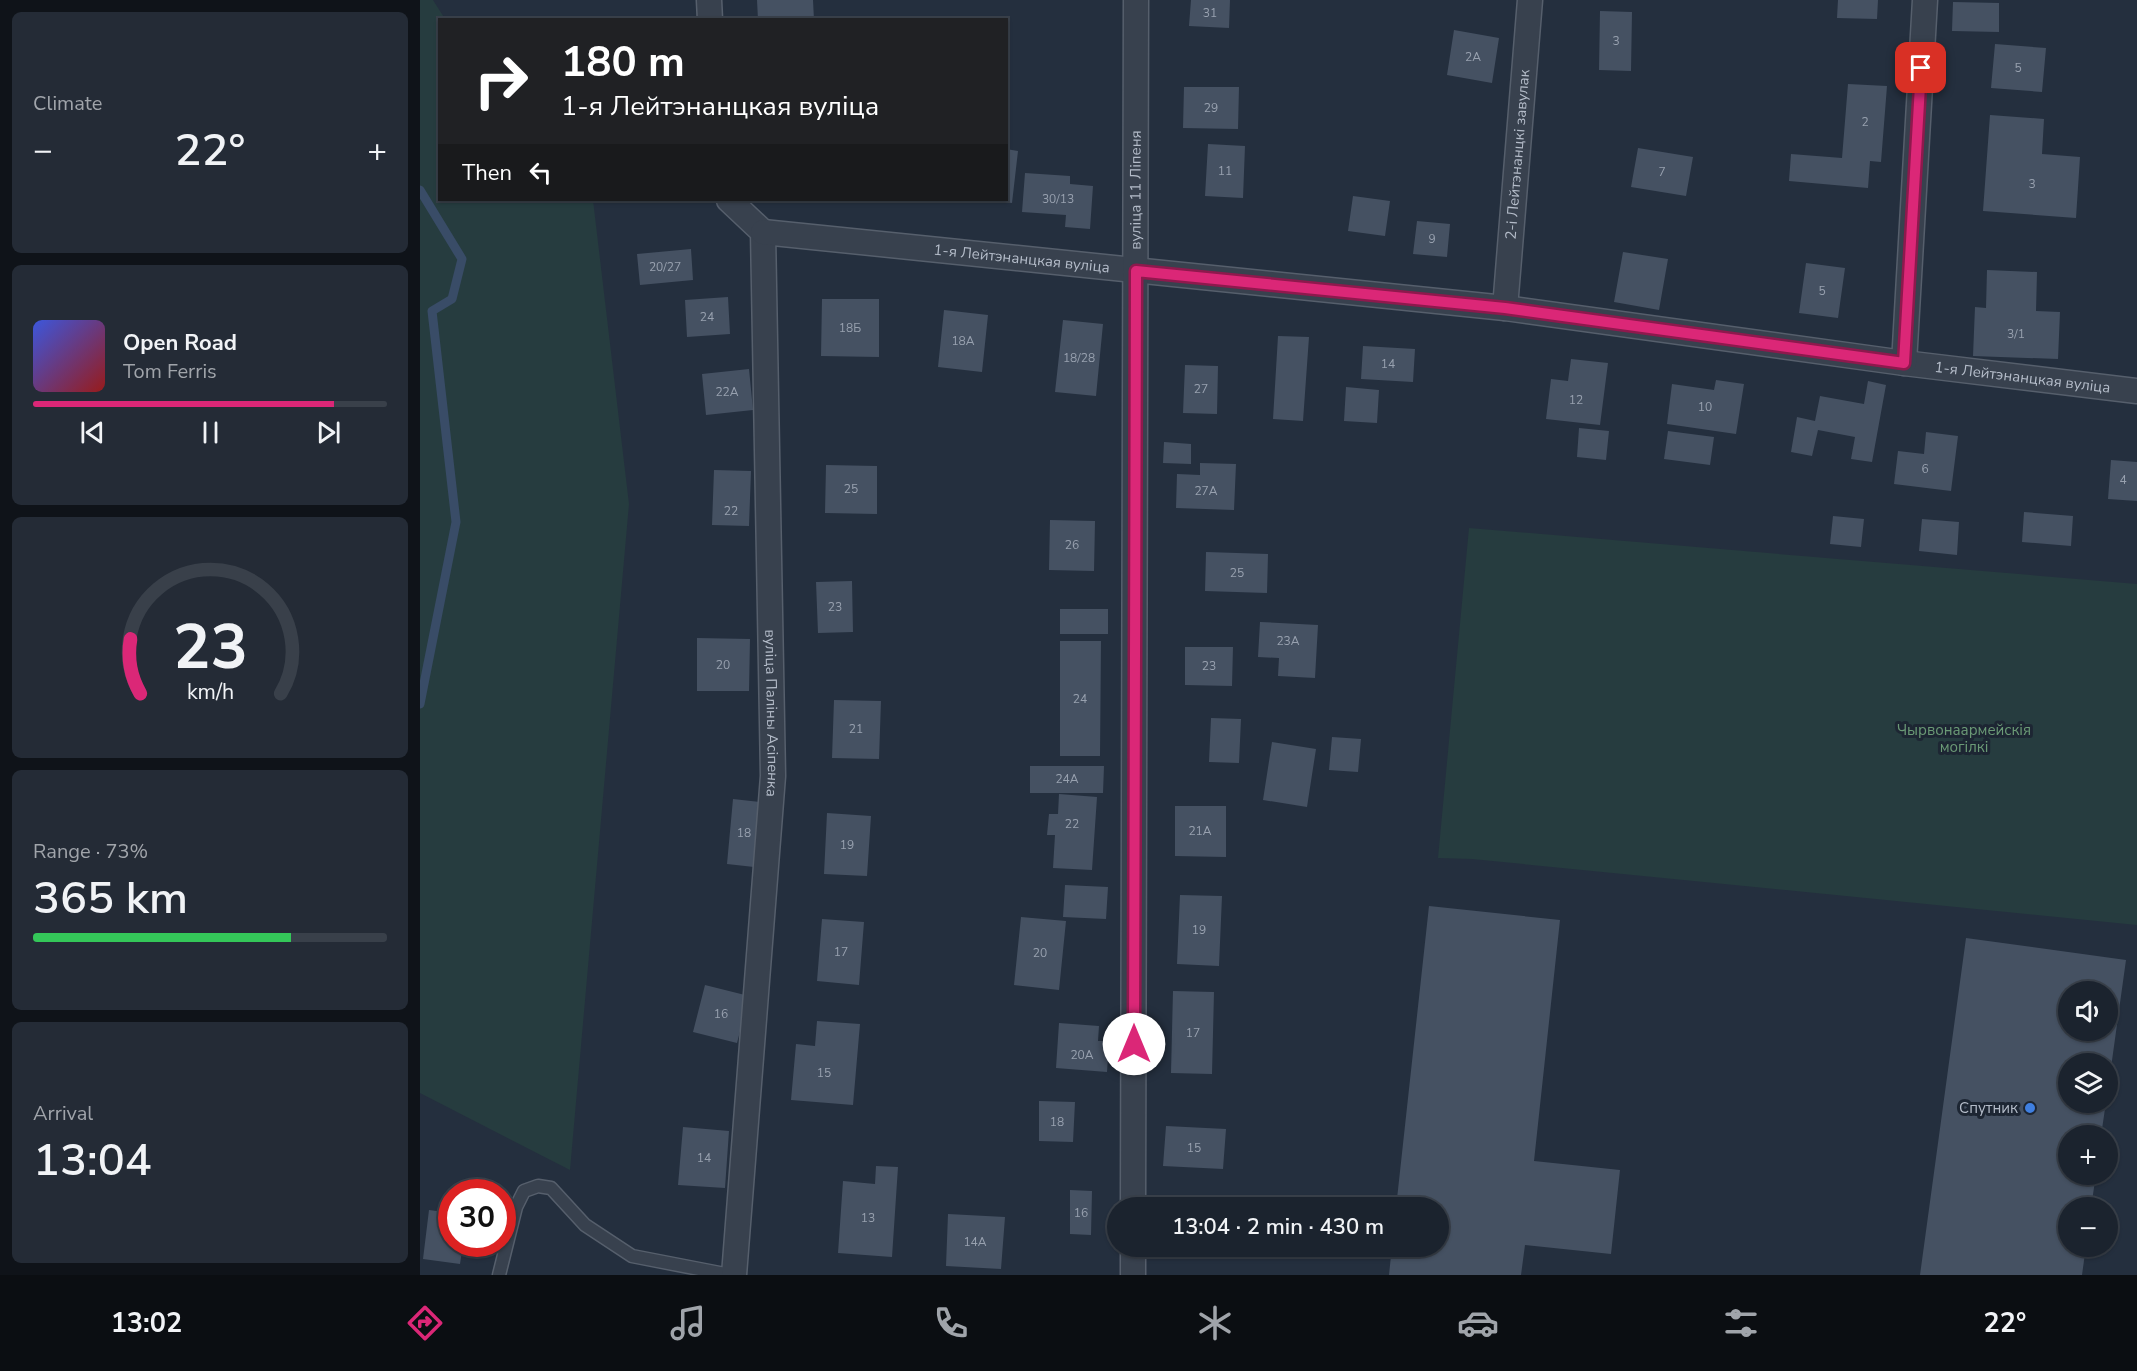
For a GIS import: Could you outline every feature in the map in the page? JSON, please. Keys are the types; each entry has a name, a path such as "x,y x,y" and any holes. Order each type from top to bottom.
{"street":[{"path":"709,0 710,18"},
{"name":"вуліца 11 Ліпеня","path":"1133,1197 1136,0"},
{"name":"2-і Лейтэнанцкі завулак","path":"1505,308 1530,0"},
{"path":"1904,363 1925,0"},
{"path":"730,201 763,232"},
{"name":"1-я Лейтэнанцкая вуліца","path":"763,232 1505,308 1904,363 2137,391"},
{"name":"вуліца Паліны Асіпенка","path":"732,1275 773,776 763,232"},
{"path":"1133,1257 1133,1275"}],"lane":[{"path":"499,1275 516,1207 524,1191 538,1186 551,1188 585,1225 632,1256 732,1275"}],"green space":[{"path":"420,0 433,0 444,18 438,18 438,201 593,201 629,504 570,1170 420,1093"},
{"name":"Чырвонаармейскія могілкі","path":"1469,528 2137,584 2137,925 1472,859 1438,858"}],"building":[{"path":"757,0 813,0 814,18 758,18"},
{"path":"1191,0 1230,0 1229,28 1189,26"},
{"path":"1838,0 1878,0 1877,19 1837,18"},
{"path":"1953,2 1999,3 1999,32 1952,31"},
{"path":"1600,11 1632,12 1631,71 1599,70"},
{"path":"1454,30 1499,38 1492,83 1447,75"},
{"path":"1995,44 2046,48 2042,92 1991,88"},
{"path":"1848,84 1887,86 1881,162 1870,161 1868,188 1789,181 1791,154 1842,158"},
{"path":"1184,87 1239,87 1238,129 1183,128"},
{"path":"1990,115 2044,119 2042,154 2080,157 2076,218 1983,211"},
{"path":"1208,144 1245,146 1243,198 1205,196"},
{"path":"1638,148 1693,157 1686,196 1631,187"},
{"path":"1008,149 1018,151 1012,203 994,201 1008,201"},
{"path":"1025,173 1070,176 1070,184 1093,186 1090,229 1065,227 1066,215 1022,212"},
{"path":"1353,196 1390,201 1385,236 1348,231"},
{"path":"1417,221 1450,224 1447,257 1413,254"},
{"path":"691,249 693,280 640,285 637,254"},
{"path":"1623,252 1668,259 1659,310 1614,302"},
{"path":"1806,263 1845,268 1838,318 1799,313"},
{"path":"1987,270 2037,272 2036,311 2060,312 2058,359 1973,356 1975,307 1986,308"},
{"path":"728,297 730,334 687,337 685,300"},
{"path":"822,299 879,299 879,357 821,356"},
{"path":"944,310 988,315 982,372 938,367"},
{"path":"1063,320 1103,324 1096,396 1055,392"},
{"path":"1278,336 1309,337 1303,421 1273,419"},
{"path":"1363,346 1415,349 1413,382 1361,379"},
{"path":"1571,359 1608,363 1600,425 1546,419 1551,379 1568,381"},
{"path":"1185,365 1218,366 1217,414 1183,413"},
{"path":"749,369 753,410 706,415 702,374"},
{"path":"1716,380 1744,384 1736,434 1667,424 1672,384 1714,390"},
{"path":"1868,381 1886,385 1872,462 1851,459 1855,437 1818,430 1812,456 1791,452 1797,417 1815,421 1820,396 1864,404"},
{"path":"1346,387 1379,390 1377,423 1344,421"},
{"path":"1579,428 1609,431 1606,460 1577,457"},
{"path":"1668,431 1714,437 1710,465 1664,459"},
{"path":"1926,432 1958,436 1951,491 1894,484 1898,451 1924,454"},
{"path":"1164,442 1191,444 1191,464 1163,463"},
{"path":"2111,460 2137,462 2137,501 2108,499"},
{"path":"1200,463 1236,464 1234,510 1176,508 1177,474 1200,475"},
{"path":"826,465 877,466 877,514 825,513"},
{"path":"714,470 751,471 749,526 712,525"},
{"path":"2024,512 2073,516 2071,546 2022,542"},
{"path":"1833,516 1864,519 1861,547 1830,544"},
{"path":"1922,519 1959,522 1957,555 1919,551"},
{"path":"1050,520 1095,521 1094,571 1049,570"},
{"path":"1206,552 1268,554 1267,593 1205,591"},
{"path":"852,581 853,632 818,633 816,582"},
{"path":"1060,609 1108,609 1108,634 1060,634"},
{"path":"1260,622 1318,625 1315,678 1278,676 1279,658 1258,657"},
{"path":"697,638 750,639 749,691 697,691"},
{"path":"1060,641 1101,641 1100,756 1060,756"},
{"path":"1185,647 1233,647 1232,686 1185,685"},
{"path":"834,700 881,701 879,759 832,758"},
{"path":"1211,718 1241,719 1239,763 1209,762"},
{"path":"1332,737 1361,739 1358,772 1329,770"},
{"path":"1272,742 1316,749 1307,807 1263,800"},
{"path":"1030,766 1104,766 1103,793 1030,793"},
{"path":"1059,794 1097,797 1092,870 1053,868 1055,835 1047,835 1049,814 1058,814"},
{"path":"733,799 760,802 754,867 727,864"},
{"path":"1175,806 1226,806 1226,857 1175,856"},
{"path":"827,813 871,816 867,876 824,874"},
{"path":"1065,885 1108,887 1106,919 1063,917"},
{"path":"1180,895 1222,896 1219,966 1177,964"},
{"path":"1429,906 1560,920 1534,1161 1620,1170 1611,1254 1525,1245 1521,1275 1389,1275 1391,1257 1449,1257 1449,1197 1397,1197"},
{"path":"1021,917 1066,921 1059,990 1014,985"},
{"path":"822,919 864,922 859,985 817,981"},
{"path":"1966,938 2126,960 2118,1017 2118,981 2058,981 2058,1041 2115,1041 2113,1053 2058,1053 2058,1113 2104,1113 2103,1125 2058,1125 2058,1185 2094,1185 2093,1197 2058,1197 2058,1257 2084,1257 2082,1275 1920,1275"},
{"path":"705,985 749,996 737,1043 693,1032"},
{"path":"1173,991 1214,992 1212,1074 1171,1073"},
{"path":"817,1021 860,1024 853,1105 791,1100 796,1044 815,1046"},
{"path":"1059,1023 1099,1026 1098,1041 1109,1041 1107,1072 1056,1068"},
{"path":"1039,1101 1075,1102 1073,1142 1039,1141"},
{"path":"1166,1126 1226,1129 1223,1169 1163,1166"},
{"path":"683,1127 729,1131 725,1188 678,1185"},
{"path":"876,1166 898,1167 892,1257 838,1253 843,1181 875,1184"},
{"path":"1070,1190 1092,1191 1091,1235 1070,1234"},
{"path":"429,1210 438,1211 438,1257 461,1257 460,1264 423,1259"},
{"path":"948,1214 1005,1217 1001,1269 946,1266"}],"waterway":[{"path":"420,190 462,259 452,299 432,311 456,522 420,704"}],"place":[{"name":"Спутник","path":"2030,1108"}],"route":[{"path":"1134,1044 1136,271 1505,308 1904,363 1921,68"}]}
